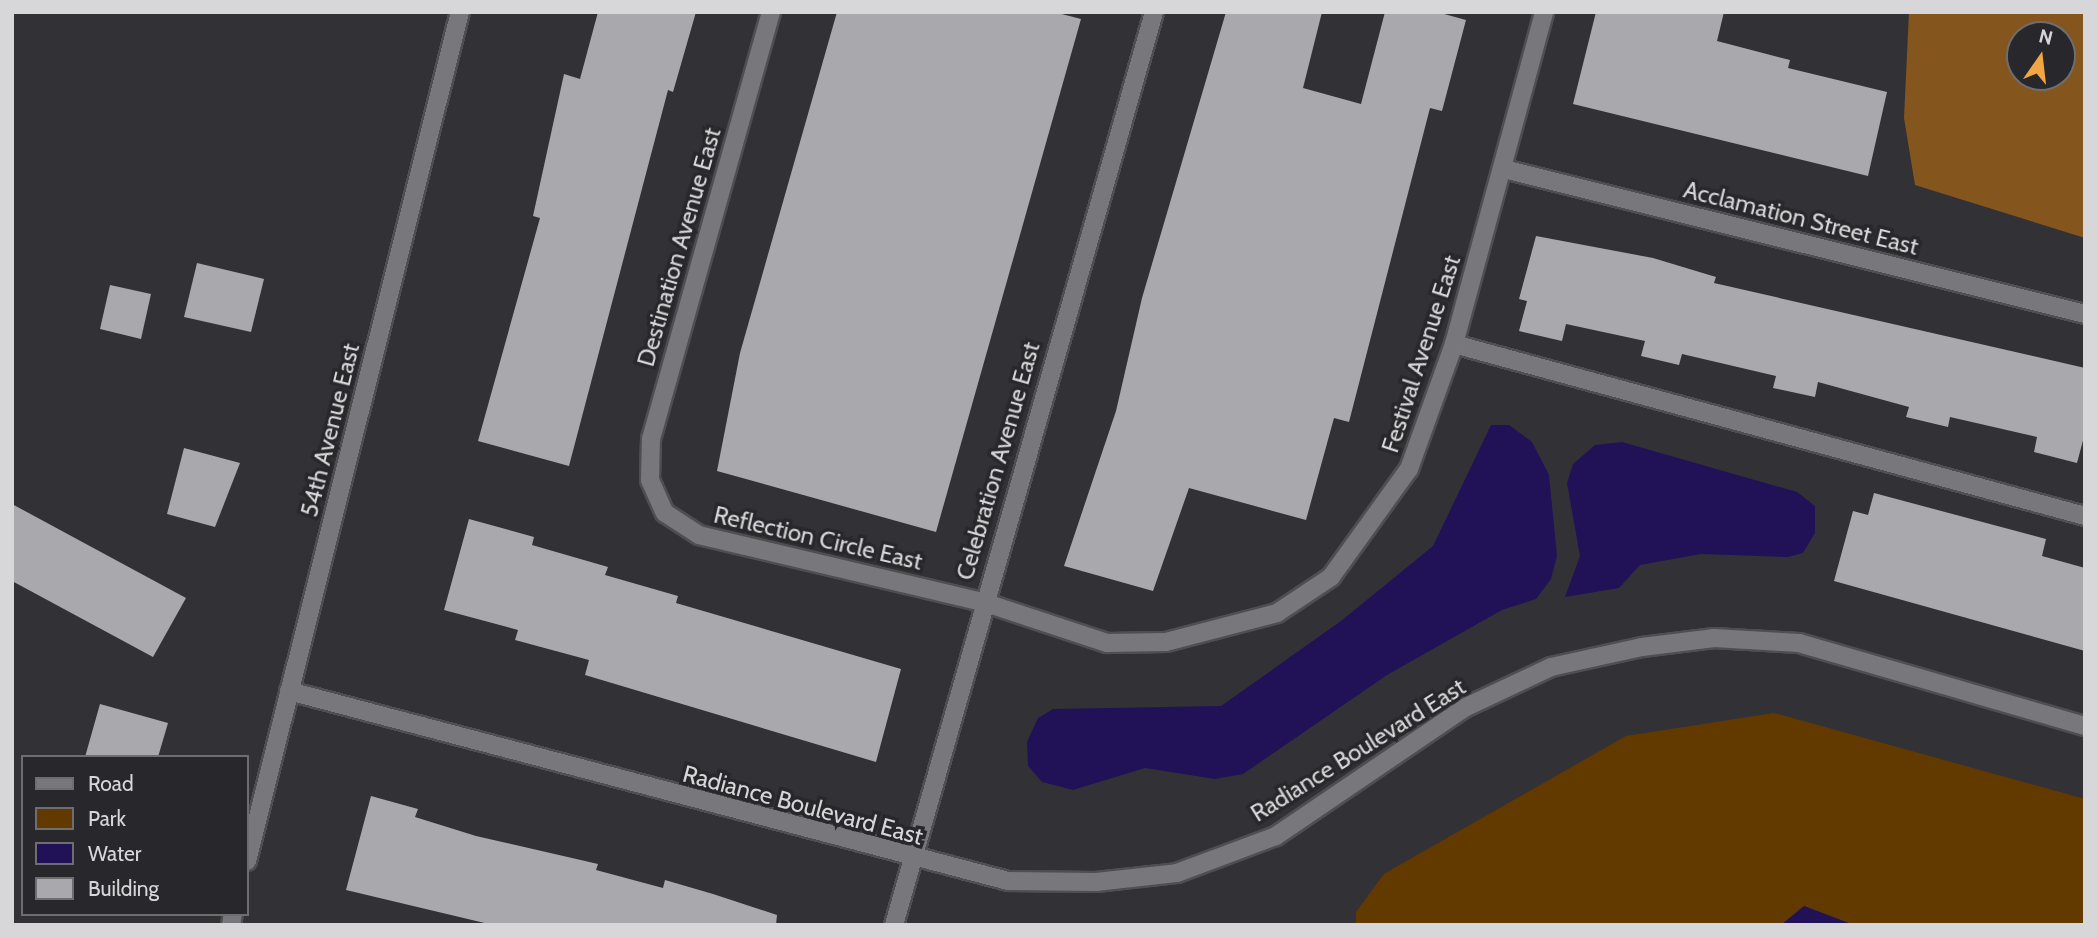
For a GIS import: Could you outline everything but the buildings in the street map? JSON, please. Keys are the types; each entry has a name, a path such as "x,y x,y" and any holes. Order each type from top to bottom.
{"street":[{"name":"54th Avenue East","path":"248,856 460,12"},
{"name":"Destination Avenue East","path":"656,496 647,464 651,438 771,12"},
{"name":"Celebration Avenue East","path":"894,925 914,861 983,603 1154,12"},
{"name":"Festival Avenue East","path":"983,603 1107,643 1166,642 1276,612 1331,577 1409,469 1454,344 1504,169 1544,12"},
{"name":"Acclamation Street East","path":"1504,169 2085,314"},
{"path":"1454,344 2085,516"},
{"name":"Reflection Circle East","path":"656,496 664,513 699,535 983,603"},
{"name":"Radiance Boulevard East","path":"289,691 914,861 1008,881 1096,882 1177,873 1276,836 1464,708 1551,667 1714,638 1799,643 2085,726"}],"green space":[{"path":"1774,713 2085,799 2085,925 1854,925 1804,906 1781,925 1356,925 1356,912 1384,874 1626,736"}],"shaded area":[{"path":"1909,12 2085,12 2085,238 1915,185 1904,118"}],"water":[{"path":"1491,425 1509,425 1532,442 1549,475 1557,556 1551,579 1536,599 1502,610 1387,675 1243,774 1215,779 1145,768 1073,790 1042,782 1028,766 1027,742 1038,718 1053,709 1221,706 1341,621 1433,546"},
{"path":"1622,442 1797,492 1815,506 1815,533 1803,553 1788,557 1701,554 1640,565 1619,588 1565,597 1580,556 1567,483 1573,464 1595,445"},
{"path":"1804,906 1854,925 1781,925"}]}
